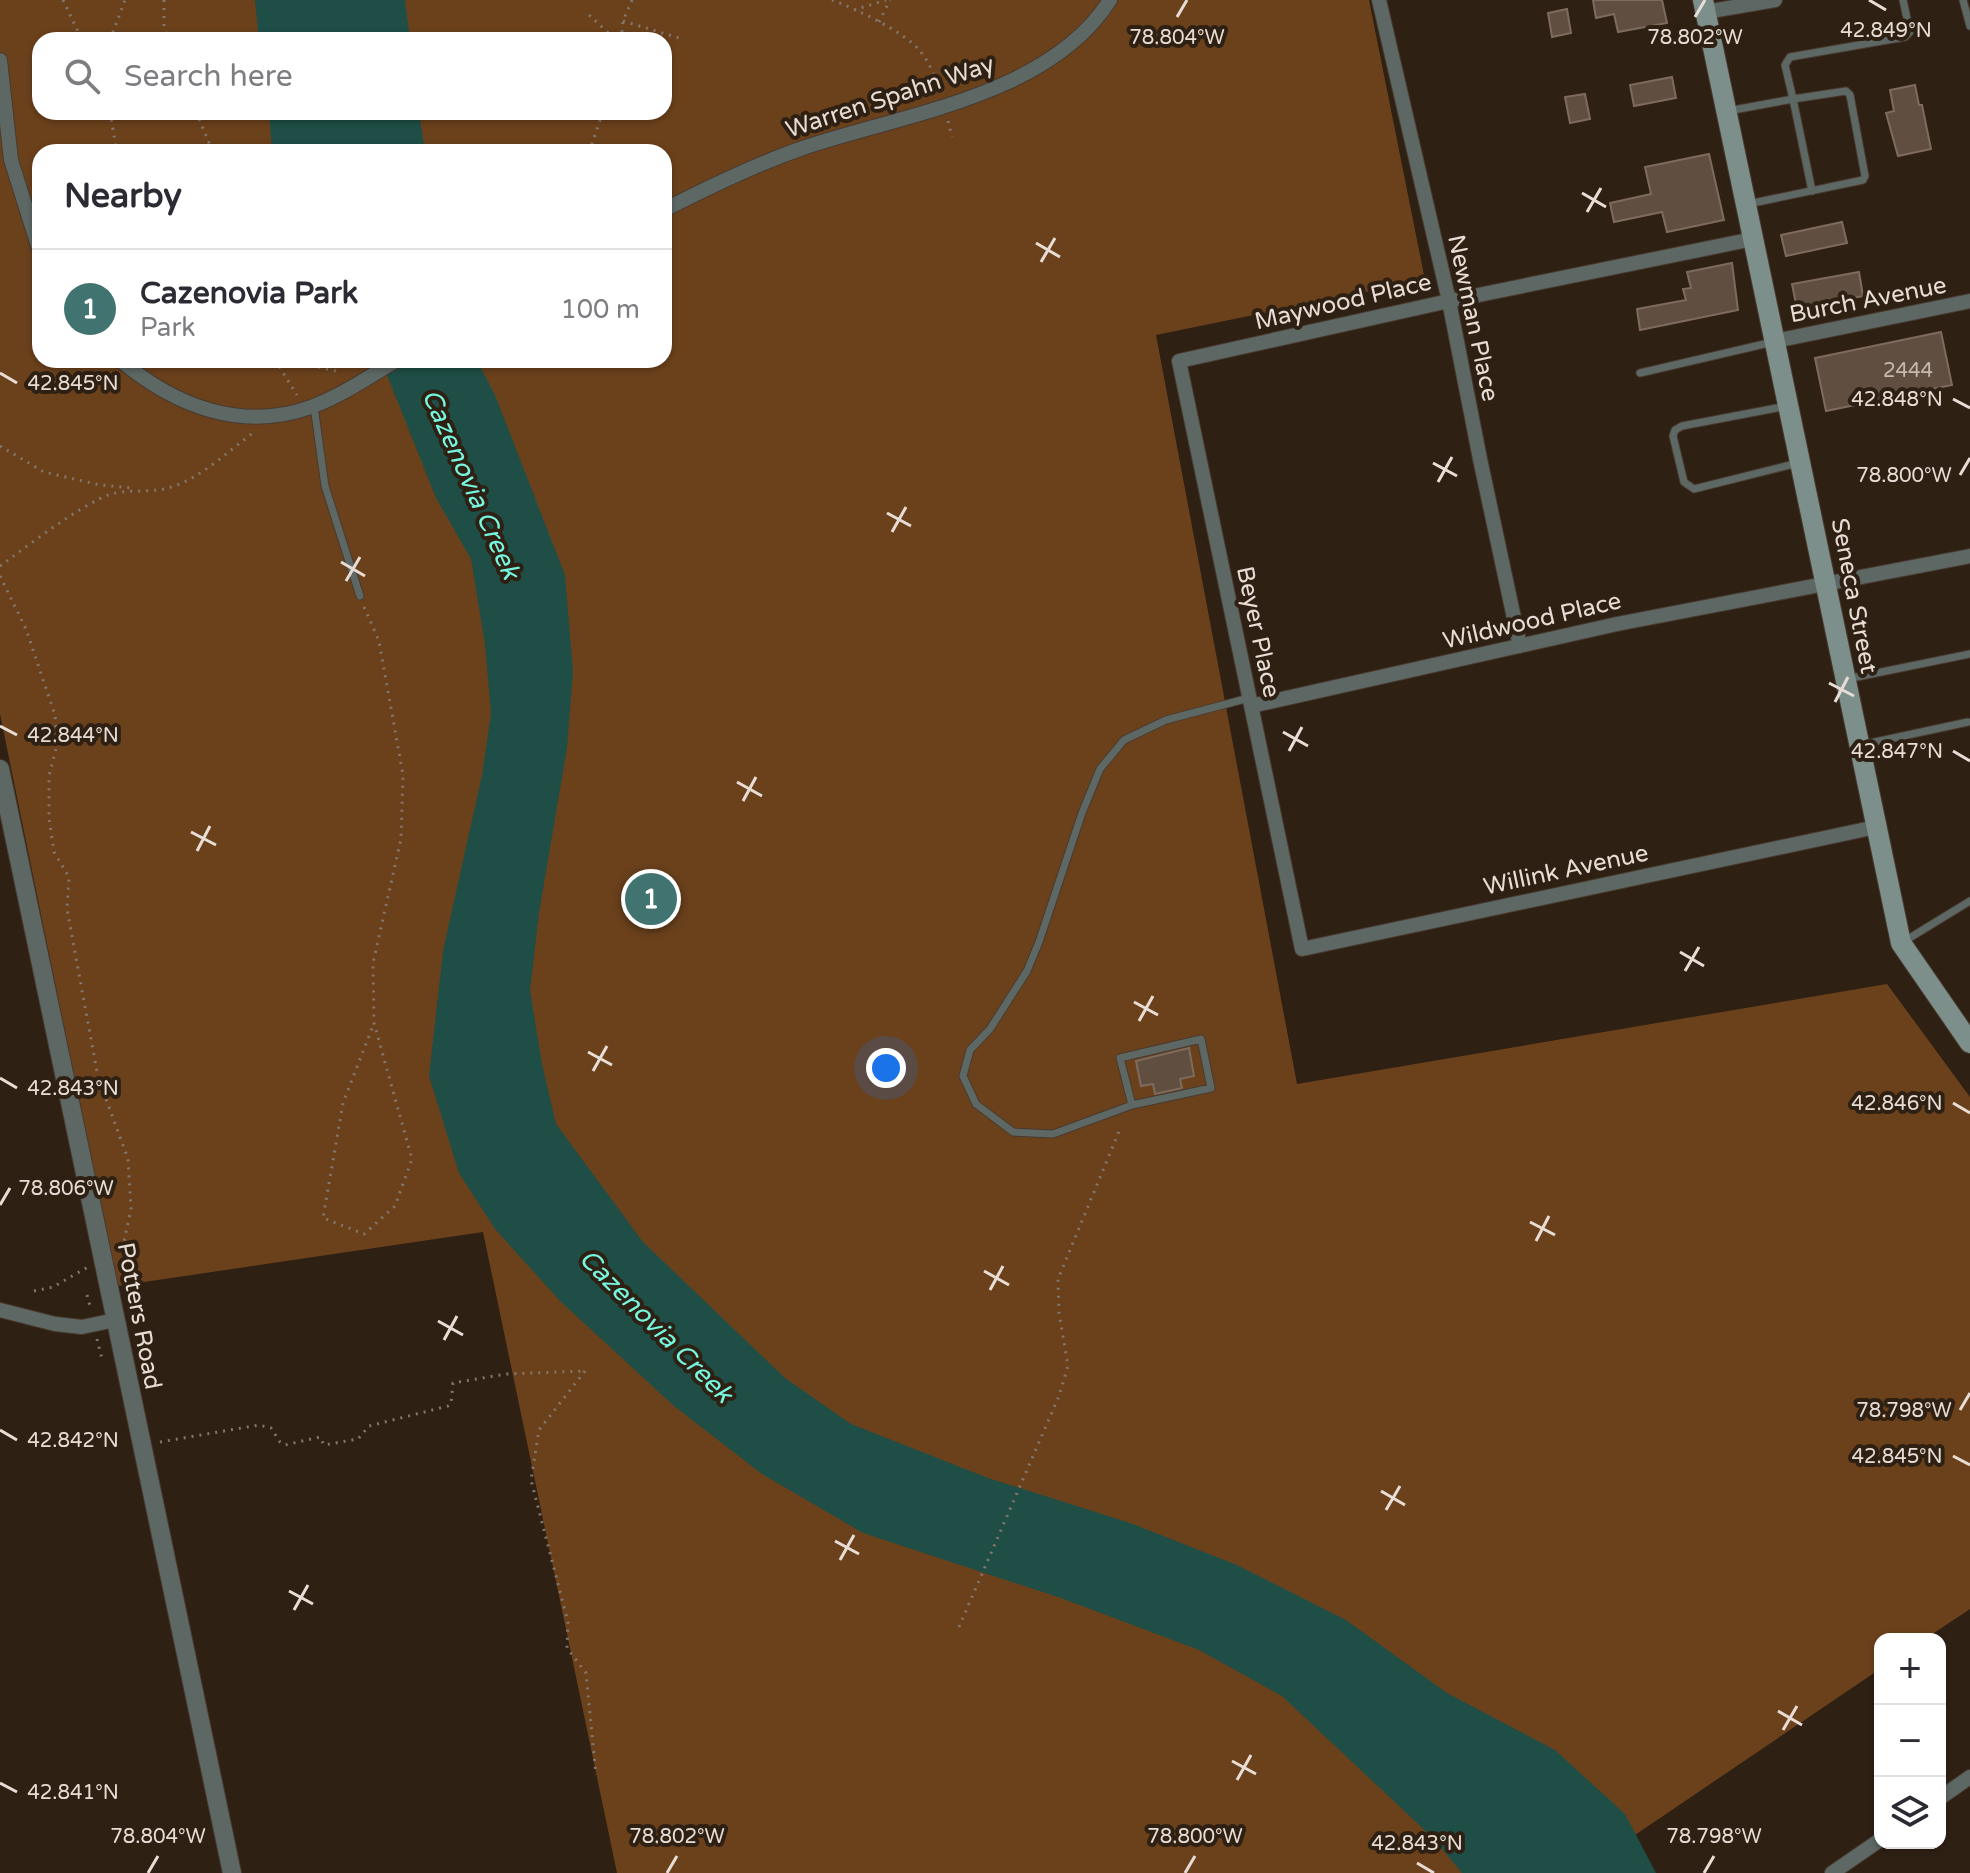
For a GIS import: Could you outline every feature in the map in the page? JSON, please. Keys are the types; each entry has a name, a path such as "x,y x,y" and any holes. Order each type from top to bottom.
{"main road":[{"name":"Seneca Street","path":"1704,6 1901,943 1970,1043"}],"street":[{"name":"Warren Spahn Way","path":"672,206 799,149 945,106 1014,79 1058,53 1078,37 1098,19 1110,0"},
{"name":"Newman Place","path":"1379,0 1449,301 1520,646"},
{"path":"1704,6 1775,0"},
{"path":"0,60 11,160 32,227"},
{"name":"Maywood Place","path":"1179,361 1449,301 1753,239"},
{"name":"Burch Avenue","path":"1775,341 1970,301"},
{"name":"Beyer Place","path":"1179,361 1294,912"},
{"path":"131,368 166,394 201,409 242,418 275,417 314,406 383,368"},
{"name":"Wildwood Place","path":"1250,702 1824,583 1970,556"},
{"name":"Potters Road","path":"0,769 232,1873"},
{"name":"Willink Avenue","path":"1294,912 1302,949 1876,827"},
{"path":"0,1310 55,1324 82,1327 115,1320"},
{"path":"1946,1794 1970,1777"},
{"path":"1832,1873 1874,1844"}],"lane":[{"path":"1812,191 1785,65 1790,57 1905,37 1910,32 1903,0"},
{"path":"1963,0 1970,26"},
{"path":"1726,112 1846,91 1850,95 1865,176 1863,180 1746,205"},
{"path":"1640,373 1753,349 1775,341"},
{"path":"314,406 325,486 360,596"},
{"path":"1789,406 1682,426 1675,430 1673,436 1684,482 1694,489 1801,462"},
{"path":"1845,679 1970,654"},
{"name":"Wildwood Place","path":"1132,1105 1053,1134 1013,1132 976,1104 963,1076 970,1050 990,1029 1027,971 1100,769 1124,740 1166,720 1250,702"},
{"path":"1858,745 1968,722"},
{"path":"1901,943 1970,901"},
{"path":"1201,1039 1211,1088 1132,1105 1120,1058 1201,1039"}],"path":[{"path":"63,0 78,32"},
{"path":"113,32 125,0"},
{"path":"164,0 165,32"},
{"path":"621,32 632,0"},
{"path":"832,0 879,22 919,49 933,72 940,92"},
{"path":"854,10 888,0"},
{"path":"879,22 888,0"},
{"path":"589,15 609,32"},
{"path":"623,21 659,32"},
{"path":"672,36 679,38"},
{"path":"111,120 116,144"},
{"path":"199,120 210,144"},
{"path":"592,144 600,120"},
{"path":"948,121 952,137"},
{"path":"280,368 298,397"},
{"path":"322,368 340,372 337,368"},
{"path":"0,446 44,472 100,485 163,489 188,480 256,431"},
{"path":"0,566 48,531 105,496 136,489"},
{"path":"0,576 26,629 55,715 57,745 49,776 49,818 54,852 69,877 67,909 98,1077 128,1159 131,1209 120,1260"},
{"path":"360,596 379,641 403,775 401,839 373,963 374,1023 412,1159 395,1206 364,1234 323,1218 343,1103 374,1023"},
{"path":"959,1627 1059,1396 1068,1366 1059,1313 1058,1279 1120,1129"},
{"path":"34,1291 53,1287 81,1268"},
{"path":"87,1295 91,1310"},
{"path":"97,1339 102,1359"},
{"path":"158,1442 259,1425 271,1428 285,1445 320,1437 324,1445 358,1439 369,1426 448,1406 451,1404 453,1383 506,1374 585,1371 539,1430 531,1480 568,1622 567,1648 586,1673 596,1775"}],"shaded area":[{"path":"0,0 1369,0 1425,280 1156,335 1297,1084 1887,984 1970,1097 1970,1609 1934,1633 1874,1633 1874,1673 1601,1858 1591,1873 617,1873 483,1232 117,1286 0,714"}],"water":[{"path":"255,0 405,0 409,32 258,32"},
{"path":"270,120 420,120 424,144 271,144"},
{"name":"Cazenovia Creek","path":"384,368 481,368 495,395 565,575 573,671 567,748 539,913 530,990 556,1124 643,1242 785,1378 851,1424 988,1478 1130,1523 1237,1565 1346,1620 1447,1693 1555,1750 1625,1814 1656,1873 1462,1873 1432,1837 1282,1696 1199,1650 1061,1598 863,1533 762,1474 674,1406 560,1301 495,1229 459,1173 429,1076 443,951 482,775 491,714 485,644 471,559 436,498"}],"building":[{"path":"1593,0 1662,0 1667,23 1618,32 1614,14 1596,18"},
{"path":"1567,9 1571,33 1552,37 1548,13"},
{"path":"1672,77 1676,98 1634,106 1630,85"},
{"path":"1915,85 1931,149 1898,156 1886,113 1894,111 1890,90"},
{"path":"1585,94 1590,119 1570,123 1565,97"},
{"path":"1709,154 1724,220 1667,232 1662,212 1614,222 1610,203 1651,194 1645,167"},
{"path":"1842,222 1847,243 1786,256 1781,235"},
{"path":"1732,263 1738,310 1640,330 1637,309 1686,300 1683,289 1691,288 1687,272"},
{"path":"1859,272 1863,296 1797,309 1792,284"},
{"path":"1941,332 1952,385 1826,411 1815,358"},
{"path":"1189,1048 1194,1076 1180,1079 1182,1088 1155,1094 1153,1084 1141,1086 1136,1061"}],"place":[{"name":"Cazenovia Park","path":"651,899"}]}
